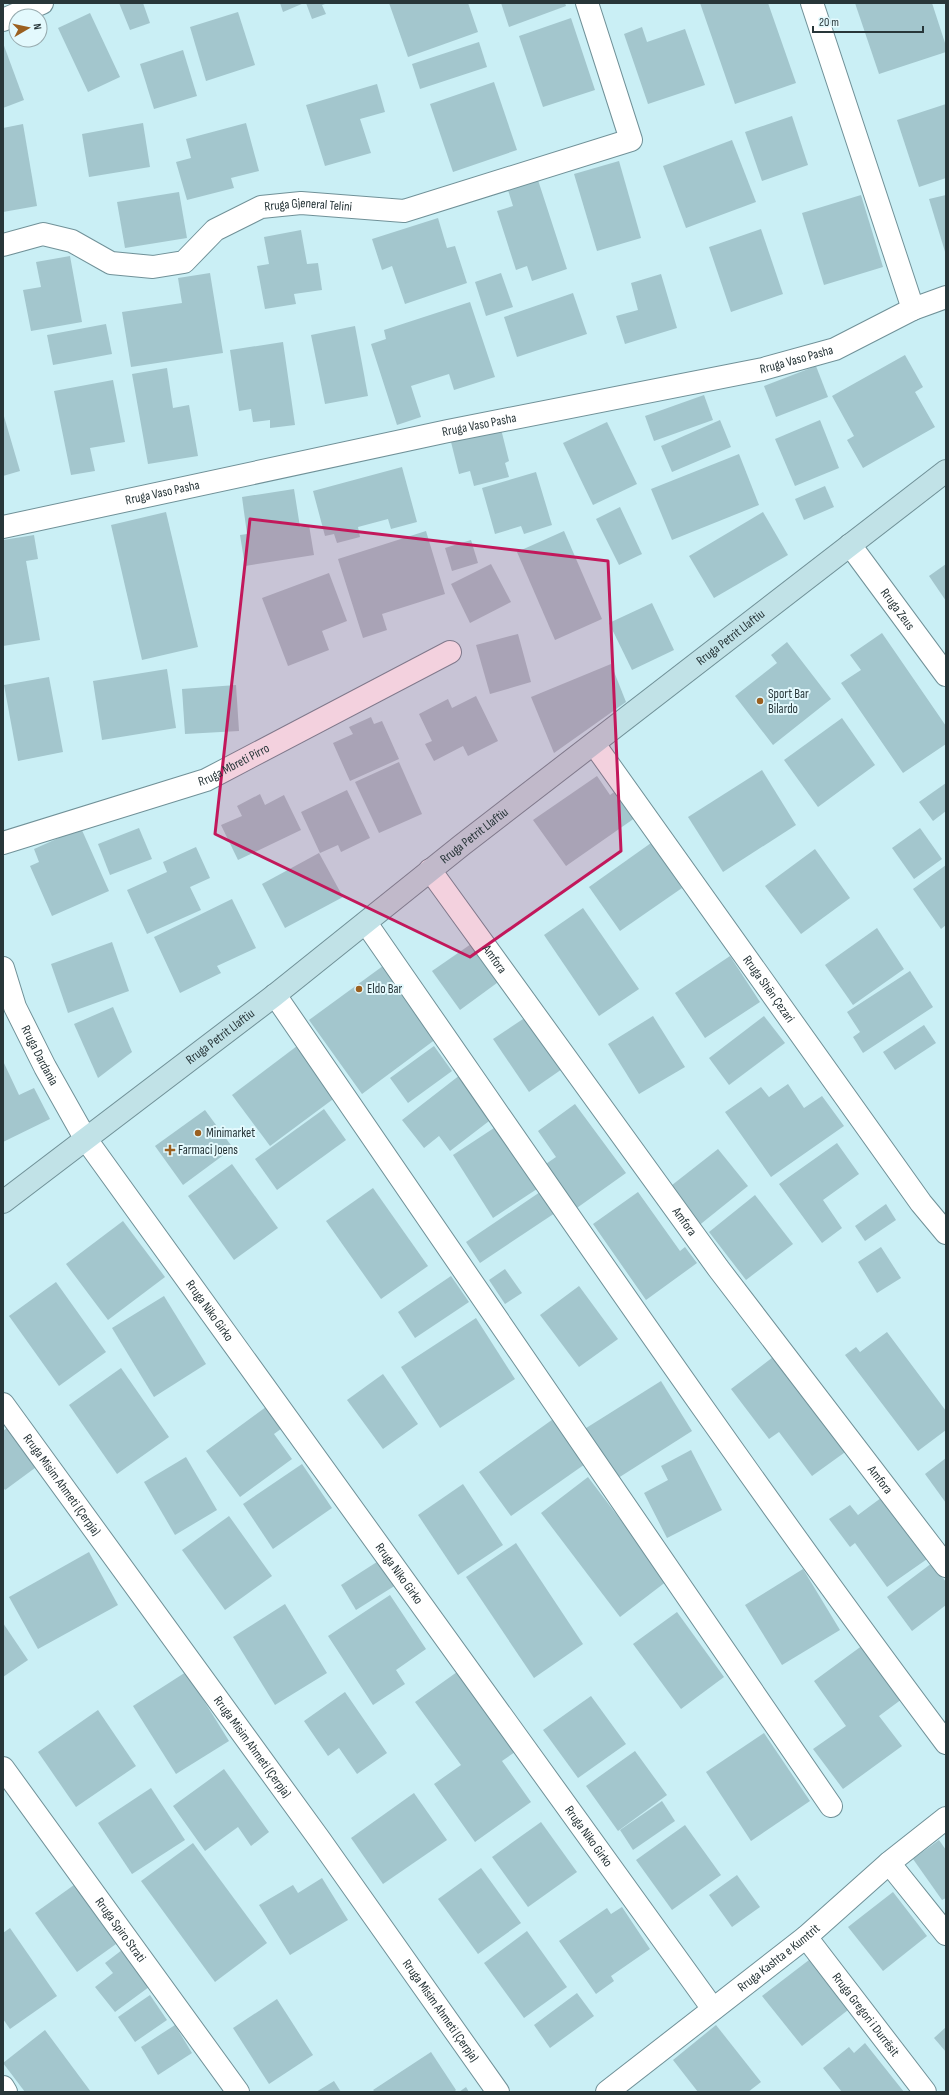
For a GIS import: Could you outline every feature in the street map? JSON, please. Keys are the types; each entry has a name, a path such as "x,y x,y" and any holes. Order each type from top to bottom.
{"main road":[{"name":"Rruga Petrit Llaftiu","path":"3,1202 275,995 430,870 946,471"}],"street":[{"path":"3,20 42,3"},
{"name":"Rruga Gjeneral Telini","path":"3,245 43,234 72,241 111,263 153,267 184,262 215,230 261,207 301,203 404,211 631,140 587,3"},
{"path":"812,3 914,309"},
{"name":"Rruga Vaso Pasha","path":"3,527 448,430 763,369 835,349 914,309 946,297"},
{"name":"Rruga Zeus","path":"850,544 946,674"},
{"name":"Rruga Mbreti Pirro","path":"3,844 206,780 450,652"},
{"name":"Rruga Shën Çezari","path":"594,744 921,1203 946,1233"},
{"name":"Amfora","path":"430,870 718,1268 946,1566"},
{"path":"366,923 619,1288 835,1594 946,1743"},
{"name":"Rruga Dardania","path":"3,968 15,1007 45,1067 86,1138"},
{"path":"275,995 831,1806"},
{"name":"Rruga Niko Girko","path":"86,1138 713,2009"},
{"name":"Rruga Misim Ahmeti (Çerpja)","path":"3,1404 320,1840 498,2092"},
{"name":"Rruga Spiro Strati","path":"3,1768 238,2092"},
{"name":"Rruga Kashta e Kumtrit","path":"607,2092 806,1938 889,1863 946,1818"},
{"path":"889,1863 946,1934"},
{"name":"Rruga Gregori i Durrësit","path":"806,1938 925,2092"},
{"path":"3,2088 6,2092"}],"highlighted area":[{"path":"250,519 608,561 621,851 470,957 215,834"}],"building":[{"path":"119,3 143,3 150,23 130,30"},
{"path":"280,3 304,3 283,12"},
{"path":"306,3 328,3 322,5 326,14 312,19"},
{"path":"389,3 468,3 478,32 408,57"},
{"path":"501,3 565,3 566,6 509,27"},
{"path":"700,3 768,3 796,83 735,104"},
{"path":"855,3 932,3 946,46 946,52 879,74"},
{"path":"238,12 255,65 206,81 190,27"},
{"path":"90,13 120,77 88,92 58,28"},
{"path":"571,18 595,90 543,107 519,36"},
{"path":"642,27 647,42 685,29 705,85 648,104 624,34"},
{"path":"479,42 487,67 420,89 412,64"},
{"path":"3,43 24,100 3,108"},
{"path":"183,50 197,96 154,109 140,64"},
{"path":"494,82 517,150 453,172 430,104"},
{"path":"377,84 385,112 360,119 371,153 325,166 306,105"},
{"path":"946,104 946,178 919,187 897,120"},
{"path":"792,116 808,165 762,181 745,132"},
{"path":"143,123 150,167 89,177 82,134"},
{"path":"246,123 259,171 231,178 234,188 187,200 176,162 191,158 186,139"},
{"path":"23,124 37,206 3,212 3,128"},
{"path":"732,140 756,202 686,228 663,166"},
{"path":"619,161 641,238 597,251 574,174"},
{"path":"537,177 567,269 532,281 527,266 516,270 497,211 513,206 507,187"},
{"path":"179,192 187,238 125,248 117,202"},
{"path":"861,195 883,267 824,285 802,213"},
{"path":"946,195 946,255 929,199"},
{"path":"438,218 447,248 455,246 467,283 405,304 392,266 382,270 372,239"},
{"path":"761,229 783,294 731,312 709,247"},
{"path":"301,230 307,264 318,263 322,290 294,294 296,304 265,309 257,266 269,264 264,237"},
{"path":"70,256 82,322 31,331 23,290 41,287 36,262"},
{"path":"210,273 223,353 131,367 122,312 182,303 178,278"},
{"path":"501,273 513,307 486,316 475,282"},
{"path":"661,274 677,328 625,344 616,316 638,310 631,283"},
{"path":"573,293 587,334 517,357 504,317"},
{"path":"470,302 495,377 454,390 449,374 411,386 421,417 397,425 371,344 386,339 384,330"},
{"path":"106,324 112,354 53,365 47,335"},
{"path":"355,326 368,396 325,404 311,335"},
{"path":"283,342 295,425 270,428 270,420 253,422 251,409 239,411 230,350"},
{"path":"905,355 923,387 915,392 935,427 863,468 847,440 854,436 832,396"},
{"path":"816,366 828,397 776,417 764,386"},
{"path":"167,368 173,408 189,405 198,456 148,464 132,374"},
{"path":"113,380 125,442 90,448 95,471 71,475 54,391"},
{"path":"704,395 713,420 654,441 645,416"},
{"path":"3,413 20,471 3,476"},
{"path":"720,420 731,447 672,472 661,446"},
{"path":"820,420 839,468 795,486 775,439"},
{"path":"607,422 637,484 593,505 563,443"},
{"path":"501,429 509,461 505,463 509,477 474,486 470,471 459,474 451,442"},
{"path":"739,454 759,505 672,540 651,489"},
{"path":"402,467 417,522 391,529 388,519 358,527 360,537 337,543 334,534 325,536 313,491"},
{"path":"536,472 552,525 524,534 521,526 495,534 482,488"},
{"path":"825,486 834,507 804,520 795,499"},
{"path":"294,489 300,527 309,525 314,555 245,566 240,535 247,534 242,497"},
{"path":"620,507 642,554 619,565 596,519"},
{"path":"166,512 198,647 142,660 111,525"},
{"path":"763,512 788,555 714,598 689,556"},
{"path":"426,531 445,594 382,614 387,630 363,638 338,559"},
{"path":"564,531 602,619 555,640 517,552"},
{"path":"34,535 38,559 26,561 40,640 3,646 3,540"},
{"path":"471,540 478,563 452,571 445,548"},
{"path":"491,564 511,602 470,623 451,584"},
{"path":"946,564 946,601 929,576"},
{"path":"329,573 347,621 322,631 329,650 288,666 262,598"},
{"path":"652,603 674,650 632,670 609,623"},
{"path":"882,633 946,726 946,744 903,773 841,683 861,670 850,655"},
{"path":"518,634 531,682 490,694 476,645"},
{"path":"787,642 831,699 773,745 735,696 777,663 771,655"},
{"path":"611,664 626,702 554,753 531,697"},
{"path":"167,669 176,728 102,740 93,681"},
{"path":"49,677 63,752 18,761 4,685"},
{"path":"236,685 239,731 185,734 182,689"},
{"path":"476,696 498,741 468,756 463,746 434,761 425,744 432,741 419,714 448,699 452,708"},
{"path":"371,717 374,724 382,721 399,759 350,781 333,743 353,734 349,727"},
{"path":"842,718 875,765 818,807 784,760"},
{"path":"399,762 422,814 379,833 355,782"},
{"path":"762,770 796,825 723,872 688,817"},
{"path":"597,776 610,795 623,786 642,813 566,866 533,820"},
{"path":"946,783 946,811 933,821 919,802"},
{"path":"347,790 370,838 341,852 338,845 320,853 301,812"},
{"path":"260,794 265,805 284,795 301,830 238,860 221,825 242,816 237,806"},
{"path":"81,828 109,891 52,916 30,866 39,862 34,849"},
{"path":"139,828 152,859 110,875 98,844"},
{"path":"920,828 942,859 914,879 892,848"},
{"path":"651,843 682,888 620,931 589,887"},
{"path":"196,847 210,878 190,887 201,910 147,934 127,890 167,872 163,862"},
{"path":"815,849 850,898 801,934 765,886"},
{"path":"319,853 343,897 285,928 262,884"},
{"path":"946,865 946,925 941,929 913,889"},
{"path":"232,899 256,948 217,966 221,973 180,993 154,937"},
{"path":"583,908 639,989 599,1016 544,935"},
{"path":"877,928 904,969 853,1005 825,965"},
{"path":"112,942 129,991 68,1013 51,964"},
{"path":"474,942 501,980 460,1010 432,971"},
{"path":"730,956 760,1002 705,1038 675,993"},
{"path":"387,963 440,1036 362,1094 309,1020"},
{"path":"910,971 933,1007 863,1053 853,1037 860,1032 847,1012"},
{"path":"113,1007 132,1052 98,1078 74,1024"},
{"path":"529,1015 565,1067 529,1092 493,1039"},
{"path":"653,1016 685,1067 639,1094 608,1044"},
{"path":"764,1016 785,1043 729,1085 709,1058"},
{"path":"924,1025 936,1043 895,1070 883,1052"},
{"path":"301,1043 340,1094 270,1146 232,1095"},
{"path":"434,1046 452,1071 408,1103 390,1078"},
{"path":"3,1061 19,1095 34,1088 50,1119 3,1142"},
{"path":"460,1075 493,1118 450,1151 439,1136 424,1148 402,1120"},
{"path":"788,1084 804,1108 822,1096 844,1126 771,1177 725,1112 761,1087 769,1097"},
{"path":"575,1104 626,1173 574,1210 543,1166 556,1157 538,1131"},
{"path":"324,1109 346,1140 277,1190 255,1159"},
{"path":"205,1110 233,1148 183,1185 155,1146"},
{"path":"497,1126 537,1189 493,1218 453,1155"},
{"path":"837,1143 859,1174 823,1200 842,1228 822,1243 779,1184"},
{"path":"718,1149 748,1186 697,1227 667,1189"},
{"path":"232,1164 278,1228 234,1260 188,1196"},
{"path":"373,1188 428,1266 381,1299 326,1221"},
{"path":"543,1190 558,1211 480,1263 466,1242"},
{"path":"638,1192 680,1251 685,1247 697,1263 646,1300 593,1224"},
{"path":"755,1195 793,1244 746,1280 709,1232"},
{"path":"886,1204 896,1220 865,1241 855,1226"},
{"path":"123,1221 165,1277 108,1320 66,1264"},
{"path":"881,1247 901,1278 877,1293 858,1262"},
{"path":"505,1269 522,1293 505,1304 489,1280"},
{"path":"451,1276 469,1302 415,1338 398,1312"},
{"path":"56,1282 106,1352 59,1386 9,1316"},
{"path":"579,1286 618,1339 579,1367 540,1315"},
{"path":"164,1296 206,1364 154,1397 112,1328"},
{"path":"476,1318 515,1379 440,1428 401,1367"},
{"path":"887,1332 946,1411 946,1430 918,1451 845,1355 856,1347 860,1352"},
{"path":"777,1354 848,1450 812,1476 779,1432 769,1439 731,1389"},
{"path":"121,1368 169,1437 117,1474 69,1405"},
{"path":"383,1374 418,1424 383,1449 347,1400"},
{"path":"661,1381 692,1431 615,1480 583,1430"},
{"path":"270,1404 285,1426 274,1434 292,1459 240,1497 206,1451"},
{"path":"556,1417 588,1462 511,1516 479,1472"},
{"path":"11,1425 39,1465 5,1490 3,1487 3,1431"},
{"path":"691,1450 722,1510 667,1538 644,1493 668,1480 661,1466"},
{"path":"186,1457 217,1510 175,1535 144,1482"},
{"path":"946,1458 946,1503 925,1474"},
{"path":"302,1464 332,1508 273,1549 243,1504"},
{"path":"588,1477 667,1581 620,1617 541,1513"},
{"path":"463,1484 503,1545 458,1575 418,1515"},
{"path":"885,1495 930,1557 887,1587 855,1543 850,1547 829,1519 850,1505 858,1515"},
{"path":"229,1516 272,1576 225,1610 182,1550"},
{"path":"516,1543 583,1644 534,1678 466,1577"},
{"path":"89,1552 118,1605 38,1649 9,1597"},
{"path":"380,1560 396,1585 356,1610 341,1585"},
{"path":"932,1563 946,1582 946,1605 912,1631 887,1597"},
{"path":"803,1569 840,1630 782,1665 745,1605"},
{"path":"390,1595 426,1649 396,1670 405,1684 373,1705 328,1636"},
{"path":"285,1604 327,1673 275,1705 233,1637"},
{"path":"677,1612 724,1677 681,1709 633,1644"},
{"path":"3,1623 28,1660 3,1677"},
{"path":"863,1645 902,1699 879,1716 902,1746 843,1789 813,1749 846,1726 814,1681"},
{"path":"186,1672 229,1741 176,1774 133,1706"},
{"path":"457,1672 515,1752 502,1761 531,1802 475,1842 434,1784 461,1765 415,1702"},
{"path":"345,1692 387,1753 357,1774 339,1748 328,1756 304,1721"},
{"path":"591,1696 626,1744 578,1778 543,1730"},
{"path":"98,1710 136,1766 76,1807 38,1752"},
{"path":"764,1733 810,1801 751,1841 706,1772"},
{"path":"635,1751 667,1795 618,1831 586,1786"},
{"path":"224,1769 269,1832 251,1846 238,1827 205,1851 173,1806"},
{"path":"151,1788 185,1840 132,1874 98,1823"},
{"path":"414,1793 447,1840 383,1884 351,1838"},
{"path":"662,1801 675,1821 633,1850 620,1830"},
{"path":"541,1822 577,1872 528,1907 492,1857"},
{"path":"685,1825 721,1875 672,1910 636,1860"},
{"path":"939,1840 946,1850 946,1898 942,1900 913,1859"},
{"path":"193,1843 267,1943 215,1982 141,1881"},
{"path":"481,1868 521,1923 478,1954 438,1899"},
{"path":"737,1875 760,1907 732,1927 709,1895"},
{"path":"322,1878 348,1920 290,1955 259,1905 293,1885 298,1893"},
{"path":"74,1885 116,1944 77,1972 35,1913"},
{"path":"893,1892 927,1936 883,1971 848,1927"},
{"path":"622,1907 650,1949 611,1976 614,1981 596,1994 559,1941 607,1908 611,1914"},
{"path":"10,1928 57,1996 10,2029 3,2019 3,1933"},
{"path":"527,1931 567,1987 524,2018 484,1963"},
{"path":"122,1950 149,1987 115,2012 95,1987 113,1973 105,1963"},
{"path":"809,1960 848,2010 802,2046 762,1996"},
{"path":"577,1993 594,2016 550,2048 534,2025"},
{"path":"150,1995 167,2020 135,2042 118,2017"},
{"path":"277,1999 313,2055 269,2084 233,2028"},
{"path":"175,2025 192,2053 158,2075 141,2047"},
{"path":"716,2025 761,2082 748,2092 698,2092 673,2060"},
{"path":"946,2027 946,2052 934,2038"},
{"path":"45,2030 91,2092 25,2092 3,2063"},
{"path":"865,2043 904,2092 842,2092 823,2068 849,2047 854,2053"},
{"path":"431,2052 456,2090 454,2092 375,2092 373,2090"},
{"path":"334,2081 341,2092 316,2092"},
{"path":"466,2087 469,2092 459,2092"}],"place":[{"name":"Sport Bar Bilardo","path":"760,701"},
{"name":"Eldo Bar","path":"359,989"},
{"name":"Minimarket","path":"198,1133"},
{"name":"Farmaci Joens","path":"170,1150"}]}
